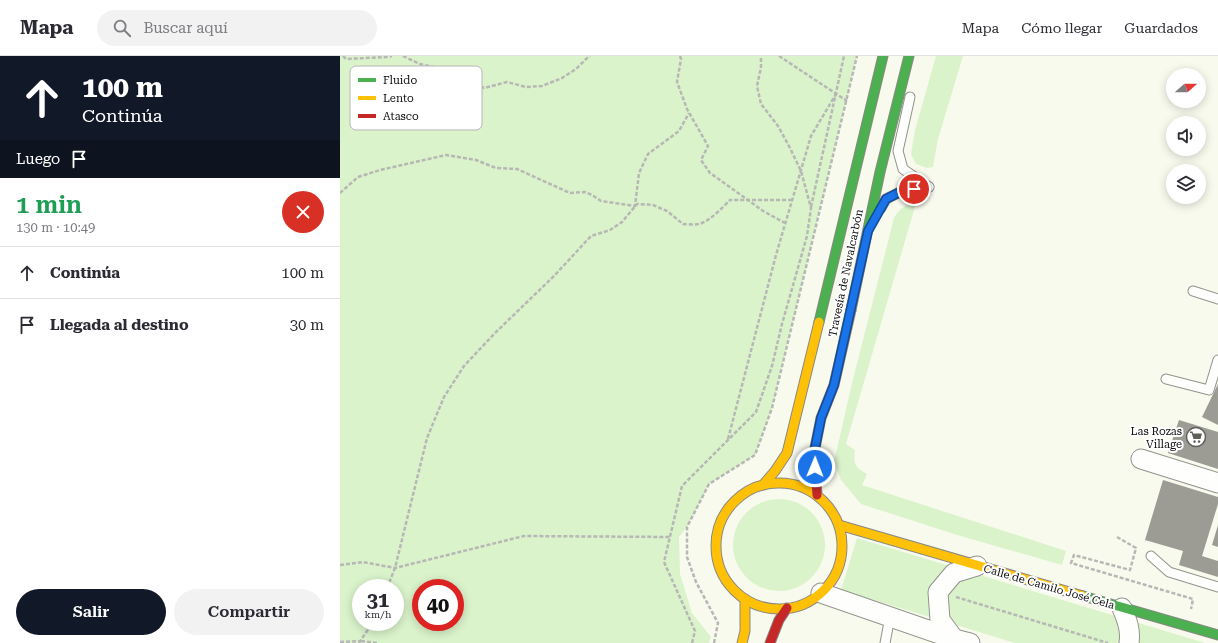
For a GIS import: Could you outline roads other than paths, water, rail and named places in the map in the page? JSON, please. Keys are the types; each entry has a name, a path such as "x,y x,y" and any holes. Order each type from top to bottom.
{"street":[{"name":"Travesía de Navalcarbón","path":"763,484 775,471 787,454 883,56"},
{"name":"Travesía de Navalcarbón","path":"817,495 814,453 821,418 834,385 880,172 908,60"},
{"path":"1141,459 1218,482"},
{"name":"Travesía de Navalcarbón","path":"782,483 800,486 817,495 826,504 839,525 842,544 840,562 833,579 821,593 811,601 799,606 772,609 745,599 731,587 721,571 716,554 717,535 722,518 732,503 746,491 763,484 782,483"},
{"name":"Calle de Camilo José Cela","path":"839,525 1218,635"},
{"name":"Calle de Camilo José Cela","path":"962,641 940,620 938,592 954,573 977,566"},
{"path":"821,593 962,641"},
{"path":"742,643 745,632 745,599"},
{"path":"770,643 779,620 787,608"},
{"name":"Calle de Camilo José Cela","path":"1122,608 1128,623 1130,635 1129,643"}],"lane":[{"path":"908,60 914,77"},
{"path":"868,231 886,199 900,192 929,186 903,169 898,151 911,92"},
{"path":"1193,291 1218,299"},
{"path":"1166,378 1209,390 1218,360"},
{"path":"1151,556 1169,572 1218,587"},
{"path":"885,643 890,617"}],"place":[{"name":"Las Rozas Village","path":"1196,437"}]}
